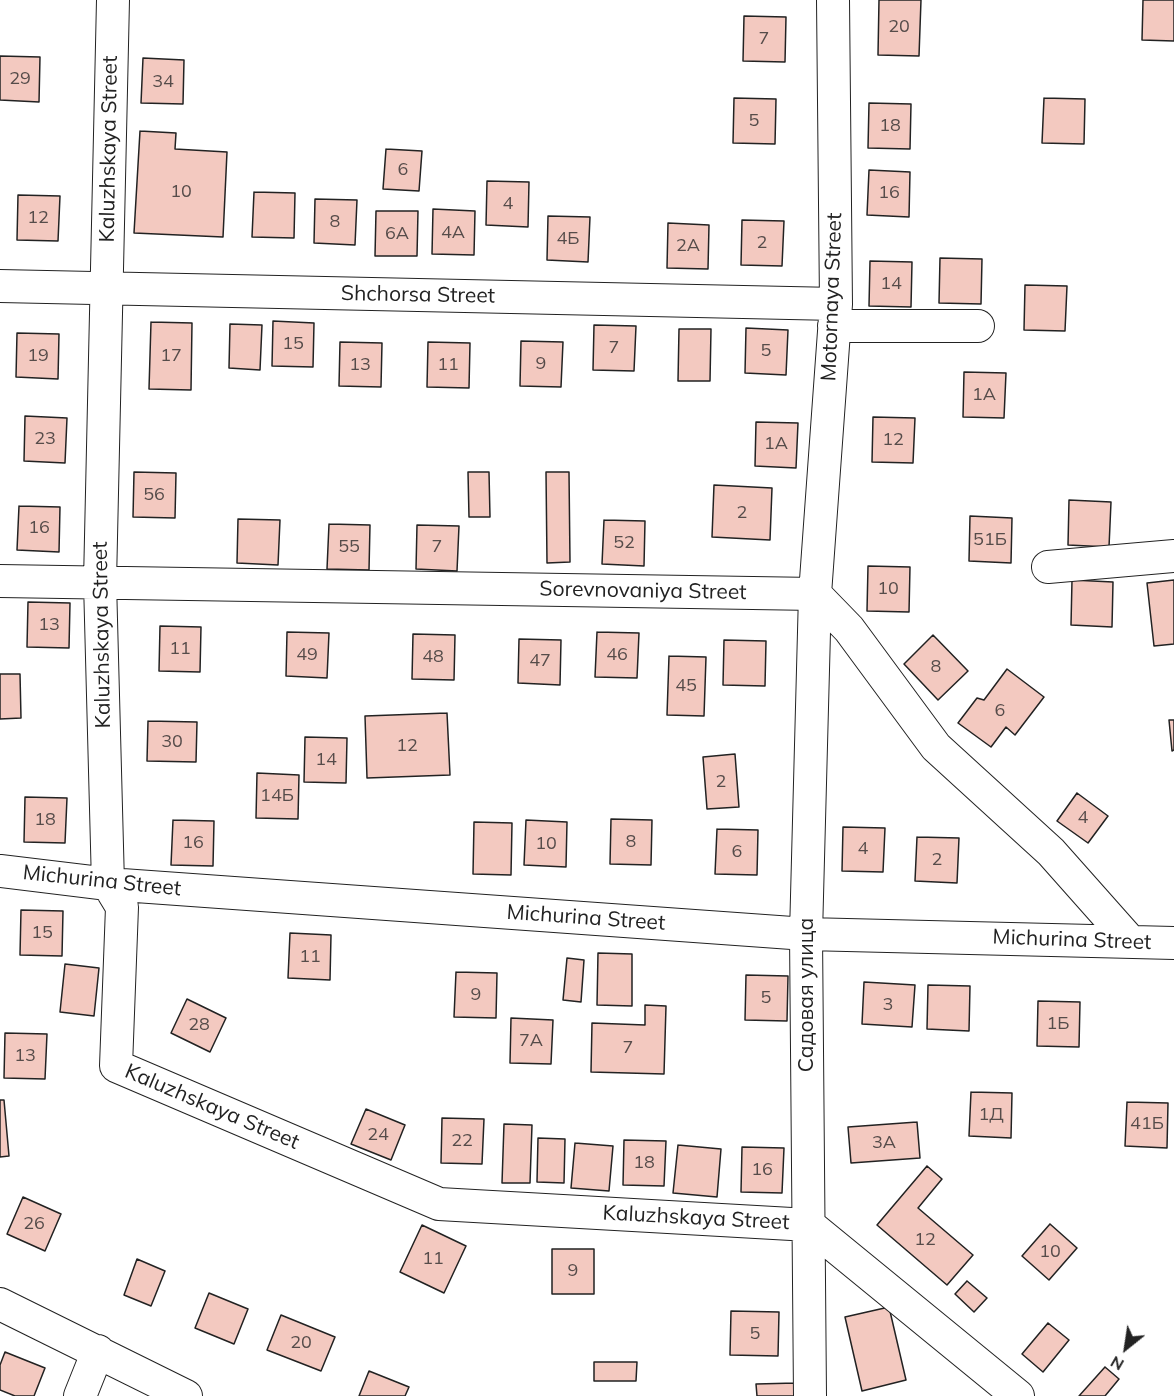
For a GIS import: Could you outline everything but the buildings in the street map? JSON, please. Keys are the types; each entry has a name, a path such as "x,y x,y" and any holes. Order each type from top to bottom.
{"street":[{"name":"Kaluzhskaya Street","path":"113,0 100,582 108,884 122,907 116,1066 439,1204 809,1225 1018,1396"},
{"name":"Motornaya Street","path":"815,594 835,315 833,0"},
{"name":"Shchorsa Street","path":"0,286 835,315 978,326"},
{"path":"1048,567 1174,556"},
{"name":"Sorevnovaniya Street","path":"0,581 815,594"},
{"name":"Садовая улица","path":"810,1396 806,934 815,594"},
{"path":"815,594 849,629 936,747 1051,852 1130,941"},
{"name":"Michurina Street","path":"0,871 108,884 806,934 1174,943"},
{"path":"0,1304 186,1396"},
{"path":"80,1396 98,1351"}]}
